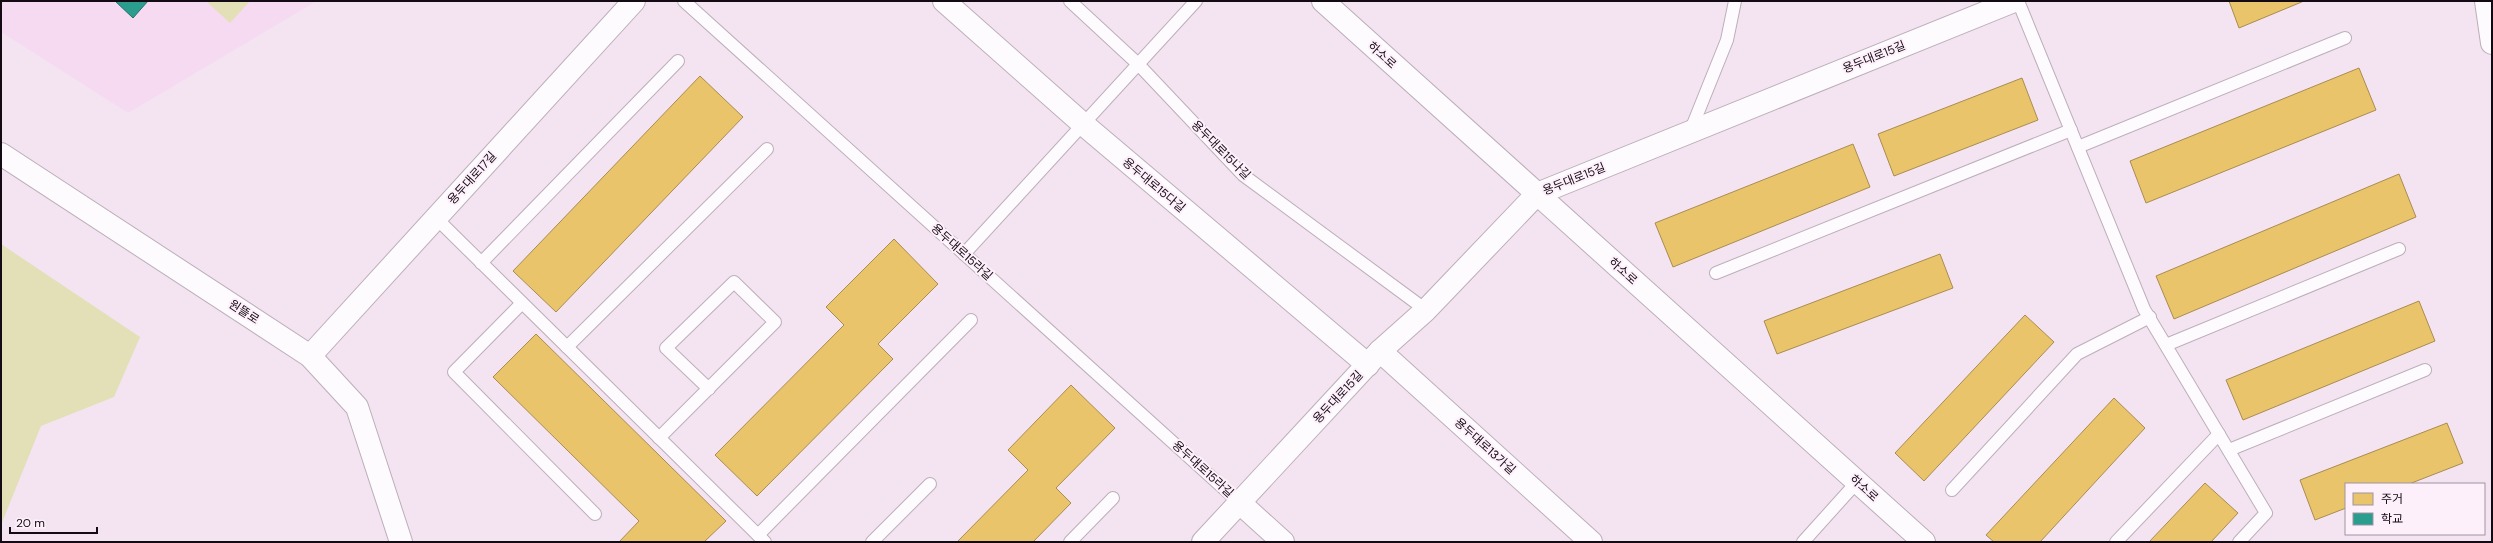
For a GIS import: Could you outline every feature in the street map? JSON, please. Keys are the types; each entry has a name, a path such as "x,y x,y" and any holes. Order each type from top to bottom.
{"street":[{"name":"용두대로17길","path":"310,356 634,1"},
{"name":"용두대로15다길","path":"944,1 1083,124 1374,358"},
{"name":"하소로","path":"1323,1 1924,542"},
{"name":"용두대로15길","path":"1203,542 1374,358 1426,310 1537,194 2014,1"},
{"path":"2486,1 2492,43"},
{"name":"원뜰로","path":"1,154 310,356 357,407 401,542"},
{"name":"용두대로13가길","path":"1374,358 1590,542"},
{"path":"1240,503 1283,542"}],"lane":[{"name":"용두대로15라길","path":"684,1 1240,503"},
{"name":"용두대로15나길","path":"1070,1 1138,64 1243,175 1426,310"},
{"path":"964,254 1196,1"},
{"path":"1690,132 1727,40 1735,1"},
{"path":"2018,1 2150,318 2266,513 2239,542"},
{"path":"2078,147 2345,38"},
{"path":"481,263 678,61"},
{"path":"1716,273 2071,130"},
{"path":"567,347 767,149"},
{"path":"436,218 762,539 971,320"},
{"path":"2166,345 2399,249"},
{"path":"659,438 709,388 775,322 734,282 666,348 709,388"},
{"path":"522,304 454,372 595,514"},
{"path":"1952,490 2077,354 2150,318"},
{"path":"2229,450 2426,370"},
{"path":"2116,542 2220,434"},
{"path":"1803,542 1857,482"},
{"path":"872,542 930,484"},
{"path":"1070,542 1113,498"}],"shaded area":[{"path":"1,1 317,1 128,113 1,32"},
{"path":"206,1 250,1 230,23"},
{"path":"1,244 140,337 114,397 41,426 1,525"}],"building: 주거":[{"path":"2229,1 2304,1 2239,28"},
{"path":"2359,68 2376,110 2146,203 2130,161"},
{"path":"700,76 743,117 556,312 513,271"},
{"path":"2022,78 2038,120 1894,176 1878,134"},
{"path":"1853,144 1870,187 1673,267 1655,223"},
{"path":"2399,174 2416,217 2174,319 2156,276"},
{"path":"894,239 938,284 878,344 893,359 757,496 715,455 844,325 826,307"},
{"path":"1940,254 1953,288 1777,354 1764,321"},
{"path":"2419,301 2435,341 2243,420 2226,380"},
{"path":"2025,315 2054,342 1924,481 1895,453"},
{"path":"536,334 726,521 704,542 619,542 639,521 493,377"},
{"path":"1071,385 1115,428 1056,488 1071,503 1033,542 957,542 1028,470 1008,450"},
{"path":"2114,398 2145,428 2040,542 1994,542 1986,535"},
{"path":"2447,423 2463,463 2412,483 2345,483 2345,508 2315,520 2300,480"},
{"path":"2205,483 2238,513 2211,542 2149,542"}],"building: 학교":[{"path":"115,1 148,1 133,18"}]}
